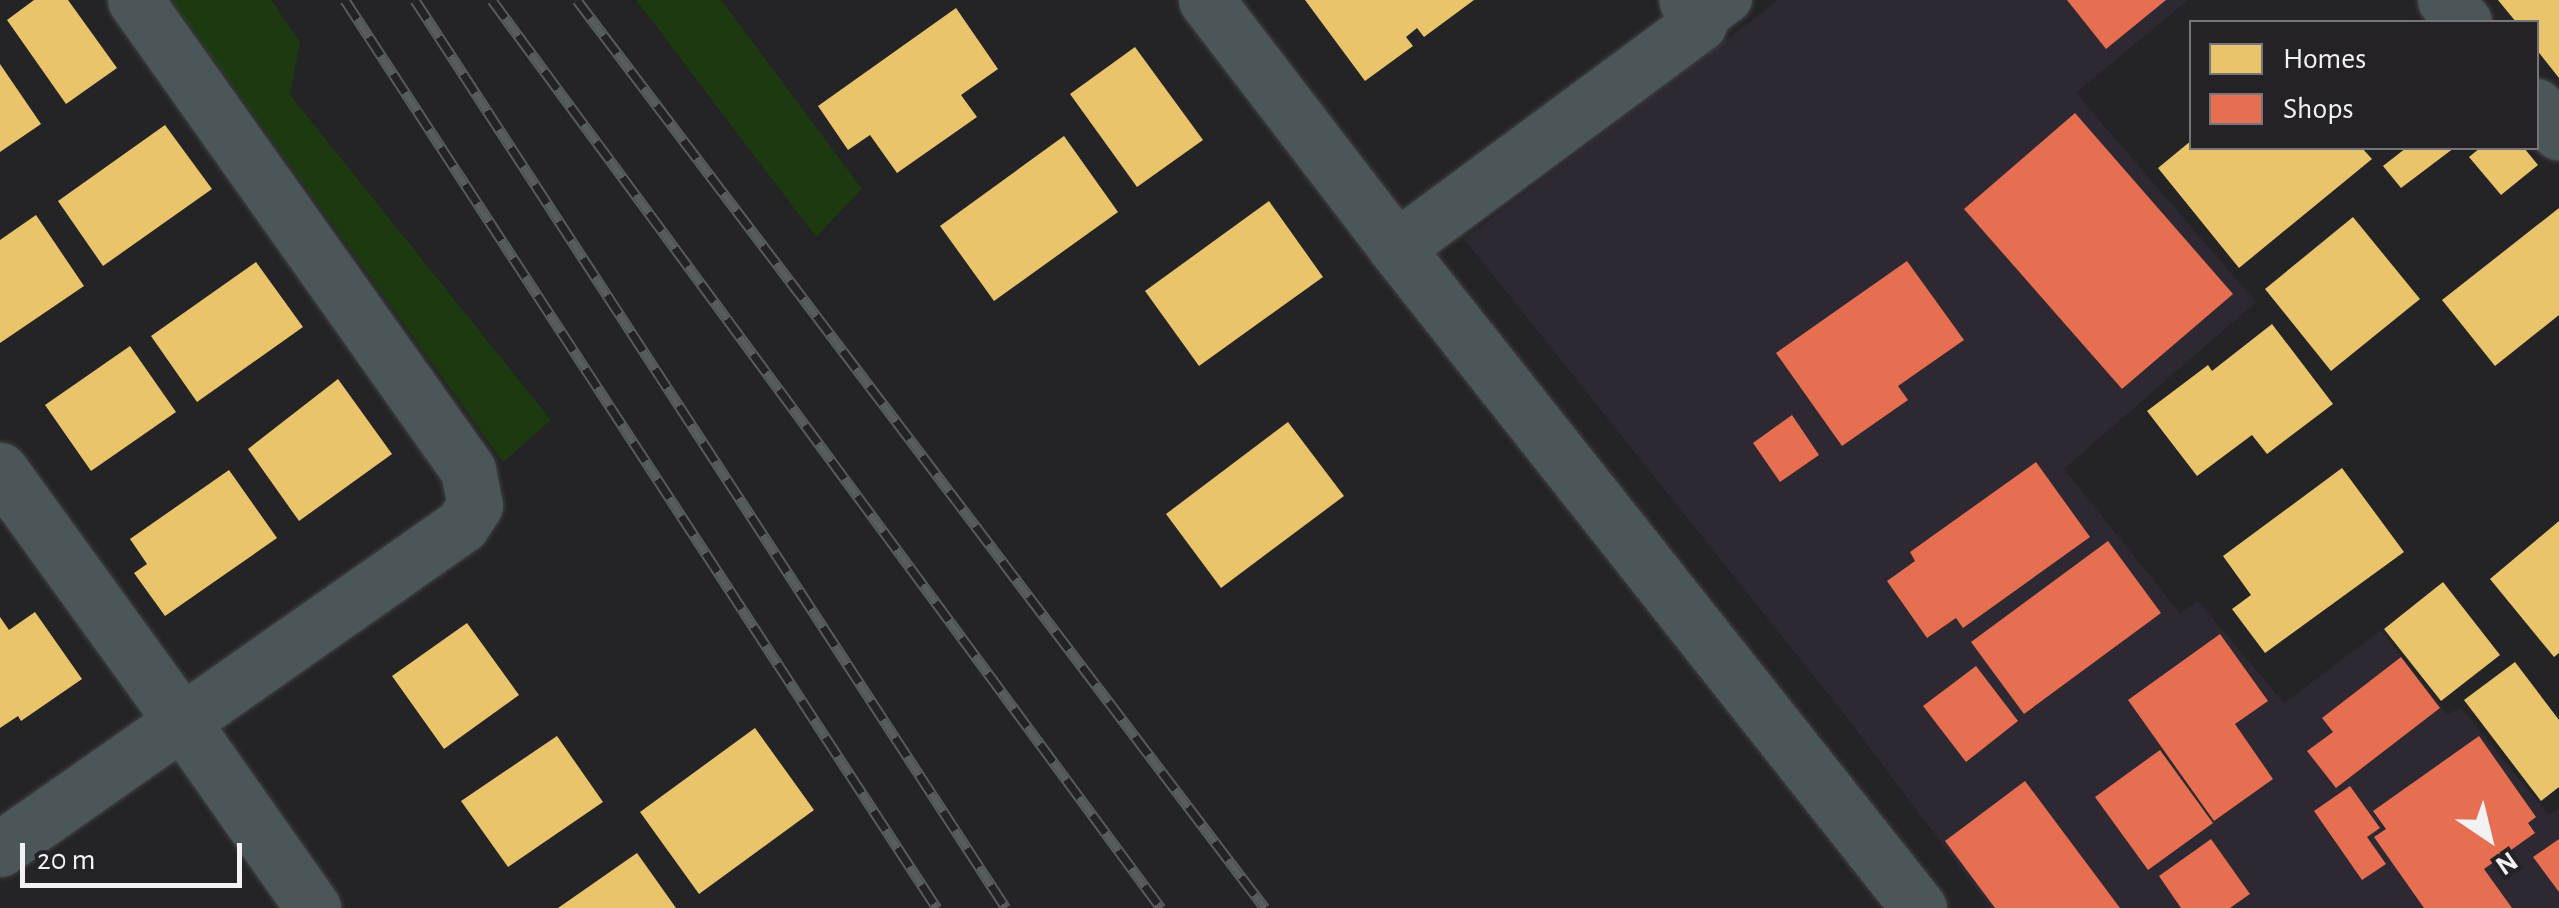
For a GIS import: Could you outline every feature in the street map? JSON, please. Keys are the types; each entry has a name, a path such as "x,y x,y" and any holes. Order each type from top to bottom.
{"street":[{"path":"0,849 462,524 475,505 468,470 135,0"},
{"path":"1206,0 1396,248 1919,908"},
{"path":"2444,0 2462,20"},
{"path":"1396,248 1705,8"},
{"path":"2539,109 2559,132"},
{"path":"0,470 313,908"}],"shaded area":[{"path":"1778,0 2188,0 2076,93 2256,302 2064,469 2180,613 2198,601 2284,703 2381,630 2447,714 2461,708 2549,815 2559,809 2559,908 1991,908 1840,709 1464,239"}],"green space":[{"path":"171,0 271,0 300,42 290,95 551,420 503,462"},
{"path":"636,0 721,0 862,189 816,237"}],"building: Homes":[{"path":"34,0 68,0 117,68 66,104 7,20"},
{"path":"1305,0 1474,0 1424,37 1417,28 1406,37 1413,46 1365,81"},
{"path":"2498,0 2559,0 2559,78 2539,53 2539,20 2514,20"},
{"path":"956,8 998,69 961,95 977,117 897,173 870,135 848,150 818,106"},
{"path":"1135,47 1203,140 1137,187 1070,94"},
{"path":"0,64 41,124 0,152"},
{"path":"165,125 212,189 103,266 58,201"},
{"path":"1064,136 1118,212 994,301 940,226"},
{"path":"2189,142 2189,150 2364,150 2372,159 2239,268 2158,168"},
{"path":"2403,150 2451,150 2401,188 2383,166"},
{"path":"2478,150 2526,150 2538,165 2501,195 2469,157"},
{"path":"1269,201 1323,277 1199,366 1145,291"},
{"path":"2559,208 2559,315 2495,366 2442,300"},
{"path":"36,215 84,286 0,343 0,240"},
{"path":"2353,217 2420,299 2331,371 2265,289"},
{"path":"256,262 303,327 197,402 151,336"},
{"path":"2272,324 2333,404 2267,454 2252,435 2197,476 2147,411 2208,365 2212,371"},
{"path":"130,346 176,412 91,471 45,405"},
{"path":"338,379 392,454 299,521 248,449"},
{"path":"1288,422 1344,496 1221,588 1166,514"},
{"path":"2342,468 2404,552 2265,653 2232,609 2251,595 2223,556"},
{"path":"229,470 277,538 165,616 134,573 147,564 130,539"},
{"path":"2559,521 2559,653 2554,657 2490,579"},
{"path":"2443,582 2500,655 2441,701 2384,629"},
{"path":"35,612 82,679 21,721 18,716 0,728 0,617 9,630"},
{"path":"467,623 519,695 444,749 392,676"},
{"path":"2515,662 2559,720 2559,787 2541,801 2464,700"},
{"path":"755,728 814,810 699,894 640,812"},
{"path":"557,736 603,802 508,867 461,801"},
{"path":"637,853 676,908 558,908"}],"building: Shops":[{"path":"2067,0 2166,0 2106,49"},
{"path":"2075,113 2233,294 2122,389 1964,209"},
{"path":"1907,261 1964,340 1898,386 1908,400 1842,446 1776,353"},
{"path":"1792,415 1819,455 1780,482 1753,443"},
{"path":"2036,462 2090,537 1963,628 1956,618 1927,638 1887,581 1915,561 1910,552"},
{"path":"2108,541 2161,613 2024,714 1971,642"},
{"path":"2220,634 2268,701 2235,724 2273,779 2214,821 2128,700"},
{"path":"2401,657 2440,708 2336,788 2307,751 2333,732 2322,718"},
{"path":"1976,666 2018,721 1966,762 1923,706"},
{"path":"2479,736 2536,817 2528,823 2535,833 2484,869 2512,908 2424,908 2374,837 2386,829 2373,811"},
{"path":"2160,750 2213,823 2148,870 2095,797"},
{"path":"2025,781 2120,908 1995,908 1945,841"},
{"path":"2350,786 2380,828 2367,837 2386,864 2362,880 2314,811"},
{"path":"2211,839 2250,894 2230,908 2181,908 2159,876"},
{"path":"2559,839 2559,892 2533,857"}],"railway":[{"path":"345,0 937,908"},
{"path":"415,0 1006,908"},
{"path":"492,0 1161,908"},
{"path":"577,0 1265,908"}]}
